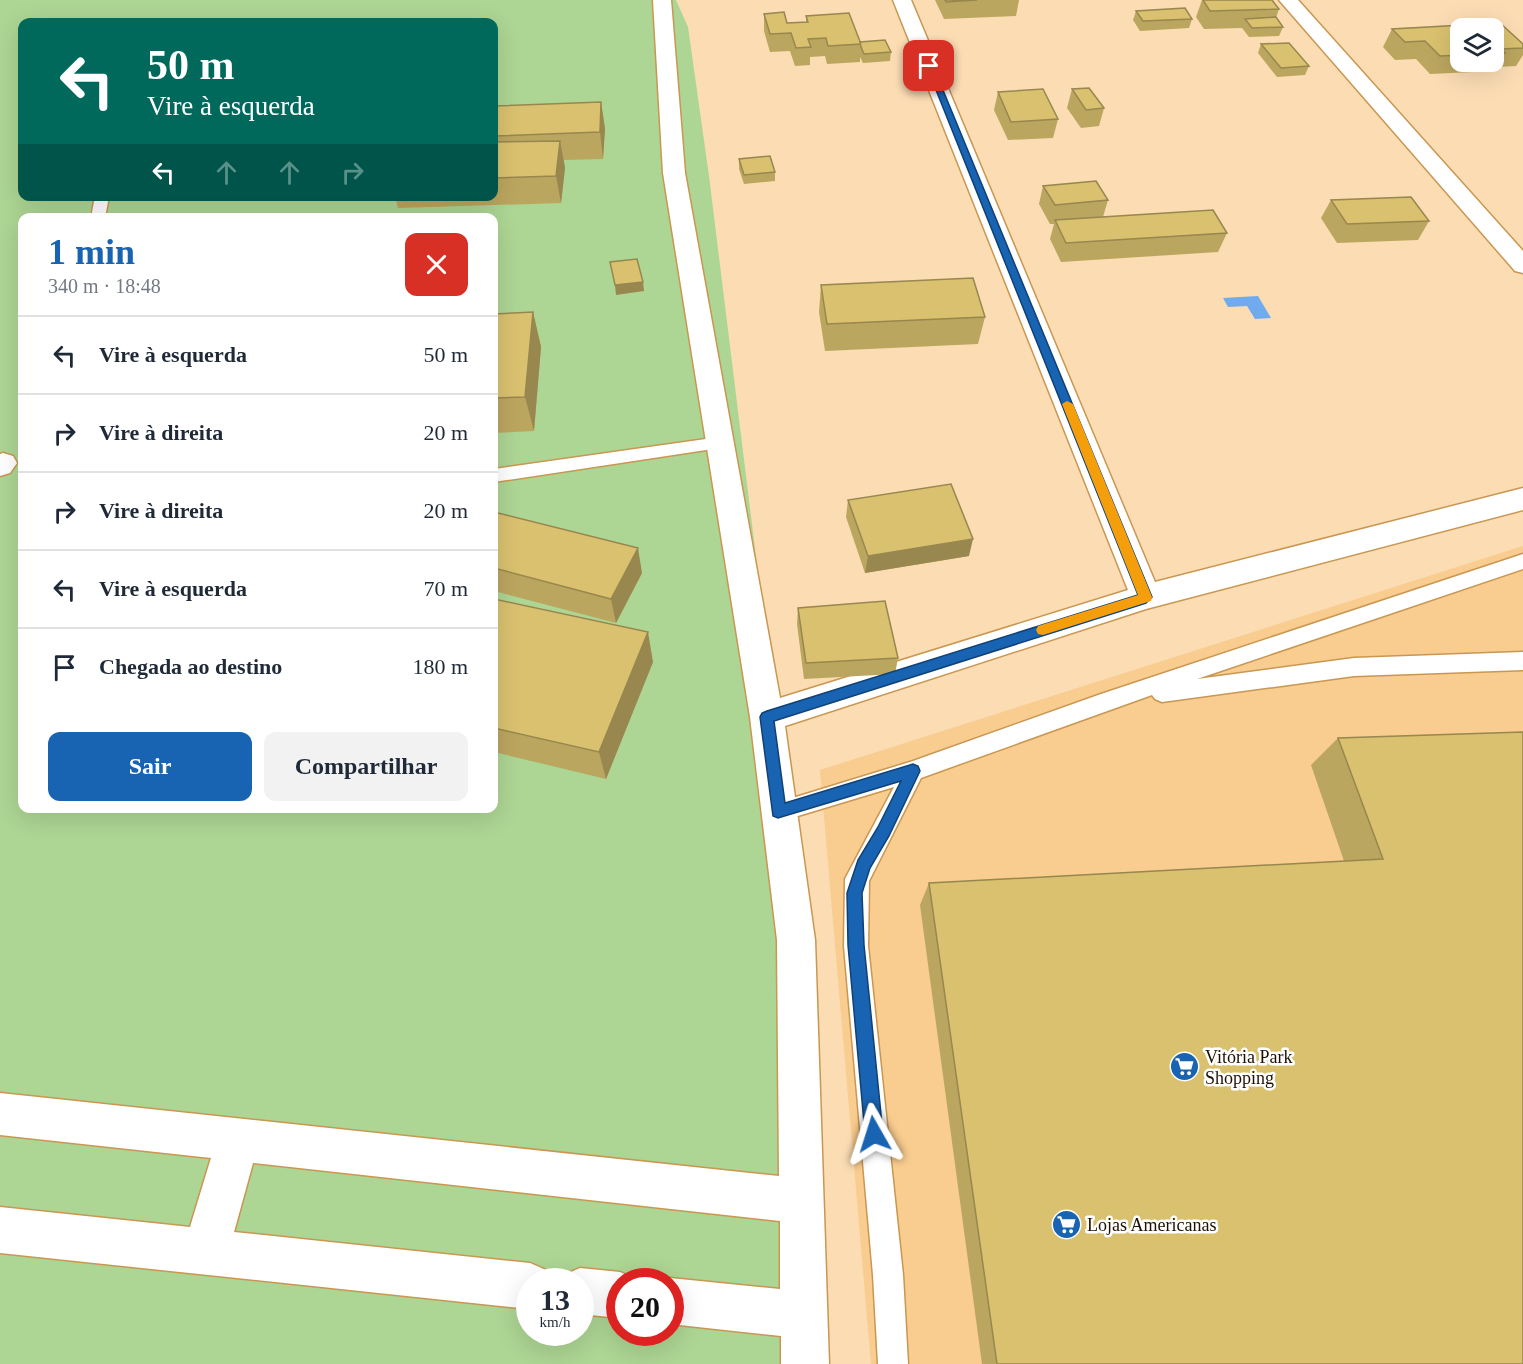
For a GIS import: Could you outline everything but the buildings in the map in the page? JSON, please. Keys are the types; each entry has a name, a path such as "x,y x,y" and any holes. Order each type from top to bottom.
{"street":[{"path":"662,0 674,173 767,717 796,940 805,1364"},
{"path":"902,0 1146,597"},
{"path":"1288,0 1523,266"},
{"path":"767,717 1146,597 1523,499"},
{"path":"0,1114 802,1201"},
{"path":"206,1251 238,1140"},
{"path":"0,1230 516,1284"},
{"path":"684,1302 804,1315"}],"lane":[{"path":"498,475 720,443"},
{"path":"778,812 913,771 1101,703 1523,561"},
{"path":"1101,703 1354,667 1523,661"},
{"path":"893,1364 888,1275 856,945 855,893 863,865 884,831 913,771"}],"shaded area":[{"name":"Vitória Park Shopping","path":"1523,546 1523,1364 871,1364 820,770"}],"green space":[{"path":"0,0 676,0 688,27 709,176 804,946 811,1364 0,1364"}],"water":[{"path":"1258,296 1271,318 1255,319 1247,306 1228,307 1223,298"}],"slow traffic":[{"path":"1043,630 1146,597 1067,404"}],"place":[{"name":"Vitória Park Shopping","path":"1184,1067"},
{"name":"Lojas Americanas","path":"1066,1225"}],"route":[{"path":"874,1134 856,945 855,893 857,879 863,865 884,831 913,771 778,812 767,717 1146,597 929,66"}]}
